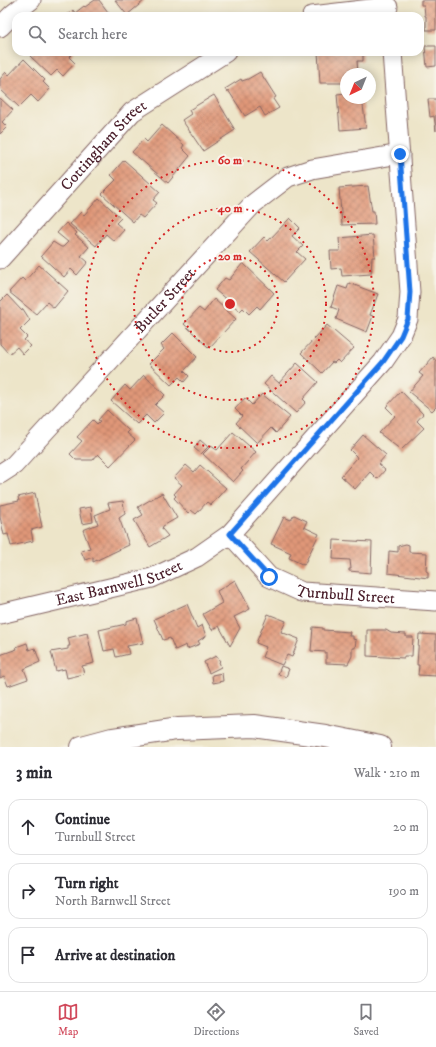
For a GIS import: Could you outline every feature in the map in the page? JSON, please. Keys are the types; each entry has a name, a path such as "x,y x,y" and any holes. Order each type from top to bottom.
{"main road":[{"path":"82,747 112,739 177,730 254,726 325,736 380,747"}],"street":[{"path":"16,12 31,0"},
{"path":"350,12 388,8"},
{"path":"0,27 12,15"},
{"name":"Cottingham Street","path":"0,259 132,112 220,56"},
{"name":"East Barnwell Street","path":"0,614 152,578 197,557 230,534 383,362 401,336 408,319 410,292 392,56"},
{"name":"Butler Street","path":"0,474 14,465 253,204 288,177 312,169 400,154"},
{"name":"Turnbull Street","path":"230,534 269,577 302,592 436,601"}],"building":[{"path":"95,0 99,0 108,12 76,12 84,6 85,7"},
{"path":"115,0 145,0 131,12 125,12"},
{"path":"421,0 436,0 436,30 426,30 426,16 424,5 421,5"},
{"path":"425,46 436,46 436,66 427,67"},
{"path":"30,56 70,56 69,57 75,63 63,76 57,70 51,76"},
{"path":"318,56 363,56 363,61 357,61 358,68 340,68 340,83 320,83"},
{"path":"24,59 45,80 43,82 50,89 38,102 31,95 19,107 0,89 0,79 6,72 9,75"},
{"path":"260,72 276,97 273,99 279,108 265,116 260,107 245,116 228,90 227,92 225,89 241,79 242,81 248,79"},
{"path":"337,94 340,94 340,104 363,104 366,128 340,130"},
{"path":"214,95 235,130 203,151 182,120 191,114 189,110"},
{"path":"0,98 13,110 2,122 7,127 0,134"},
{"path":"428,99 436,99 436,131 434,116 430,117"},
{"path":"162,125 184,145 182,148 190,156 168,183 132,152 144,139 147,142"},
{"path":"124,160 160,192 153,200 157,203 143,218 139,215 133,222 102,194 116,180 111,175"},
{"path":"368,186 372,211 374,211 375,224 342,225 339,188"},
{"path":"99,198 121,218 116,223 124,230 114,241 106,234 96,246 70,224 81,212 84,215"},
{"path":"290,218 300,228 292,236 303,246 297,252 305,259 284,282 250,252 264,237 268,241"},
{"path":"66,223 77,233 75,235 89,247 81,256 88,262 77,275 71,269 64,277 41,256 53,242 63,247 68,242 57,233"},
{"path":"373,235 375,257 372,257 371,274 342,276 341,268 331,269 330,251 340,251 339,238"},
{"path":"243,263 274,293 260,309 257,306 249,314 243,308 240,311 215,290 225,278 229,280"},
{"path":"39,265 68,291 54,308 47,302 36,314 9,292 22,278 25,281"},
{"path":"349,283 378,294 370,315 373,316 367,332 336,319 339,310 331,307 338,286 347,289"},
{"path":"7,295 22,311 23,309 30,320 20,330 27,337 24,340 31,346 23,354 17,347 9,354 0,344 0,302"},
{"path":"214,299 236,319 209,348 184,324 199,308 204,312"},
{"path":"327,325 354,348 340,363 337,360 334,363 332,362 322,373 301,353"},
{"path":"173,333 197,357 184,371 189,376 184,382 179,377 171,385 149,364 164,349 161,345"},
{"path":"433,357 436,361 436,407 432,411 409,392 423,376 419,373"},
{"path":"297,363 318,382 303,399 306,402 296,413 264,384 271,376 279,383"},
{"path":"144,375 165,395 155,405 164,413 154,423 146,415 137,424 111,401 125,385 130,390"},
{"path":"401,391 423,414 417,421 424,428 401,450 379,433 395,416 386,407"},
{"path":"262,394 290,417 276,433 271,428 257,443 236,423 242,416 235,409 245,398 252,405"},
{"path":"107,410 129,431 127,433 135,440 110,466 98,454 93,460 76,460 70,454 82,441 77,437 93,420 97,424 100,421 98,420"},
{"path":"233,432 256,452 241,469 243,471 233,482 203,454 211,446 217,450"},
{"path":"363,435 386,455 378,464 385,470 377,479 370,472 355,489 341,476 357,458 350,450"},
{"path":"200,440 208,447 201,454 194,448"},
{"path":"186,465 194,472 200,465 226,488 211,505 207,502 196,514 191,510 188,513 174,498 176,496 174,494 182,485 174,478"},
{"path":"35,493 42,527 31,530 33,541 11,546 8,534 4,535 0,517 0,505 19,501 18,497"},
{"path":"162,493 177,518 163,526 162,529 168,536 150,547 134,520 143,515 138,507"},
{"path":"123,501 125,514 119,518 129,545 93,562 93,557 85,560 81,551 90,548 83,530 98,524 95,515 110,509 108,503"},
{"path":"91,507 93,522 82,524 79,509"},
{"path":"294,515 307,521 304,527 319,534 304,565 289,558 291,553 271,544 284,517 291,520"},
{"path":"334,540 372,542 371,573 349,571 349,569 351,569 350,560 333,559"},
{"path":"406,544 409,545 409,552 427,553 426,571 428,572 428,578 388,573 389,551 398,552 398,546"},
{"path":"235,580 250,609 234,617 240,628 230,646 219,626 212,630 203,614 222,603 217,591"},
{"path":"187,604 197,628 202,625 206,636 198,641 200,644 187,649 186,645 175,650 170,638 163,640 154,619"},
{"path":"268,614 286,621 281,632 299,639 292,657 287,655 282,665 262,657 266,647 256,643"},
{"path":"137,618 143,643 127,646 129,654 116,657 114,649 104,651 99,630 126,624 126,621"},
{"path":"313,627 323,628 323,630 350,632 349,636 353,636 353,639 356,640 355,648 352,648 352,656 348,664 326,663 326,652 311,651"},
{"path":"367,630 386,630 391,633 406,634 406,637 413,637 412,656 404,656 404,658 367,656"},
{"path":"87,633 94,663 82,666 84,674 67,678 65,669 56,671 51,652 68,649 68,646 70,646 68,638"},
{"path":"419,634 436,635 436,676 418,675 419,665 417,665"},
{"path":"27,643 29,650 35,648 40,662 24,669 28,679 8,686 4,676 0,678 0,655 17,649 16,647"},
{"path":"216,656 220,661 221,667 209,673 204,662"},
{"path":"281,666 289,669 286,677 278,674"},
{"path":"222,673 223,681 213,683 212,675"}],"route":[{"path":"269,577 230,534 383,362 401,336 408,319 410,292 400,154"}]}
